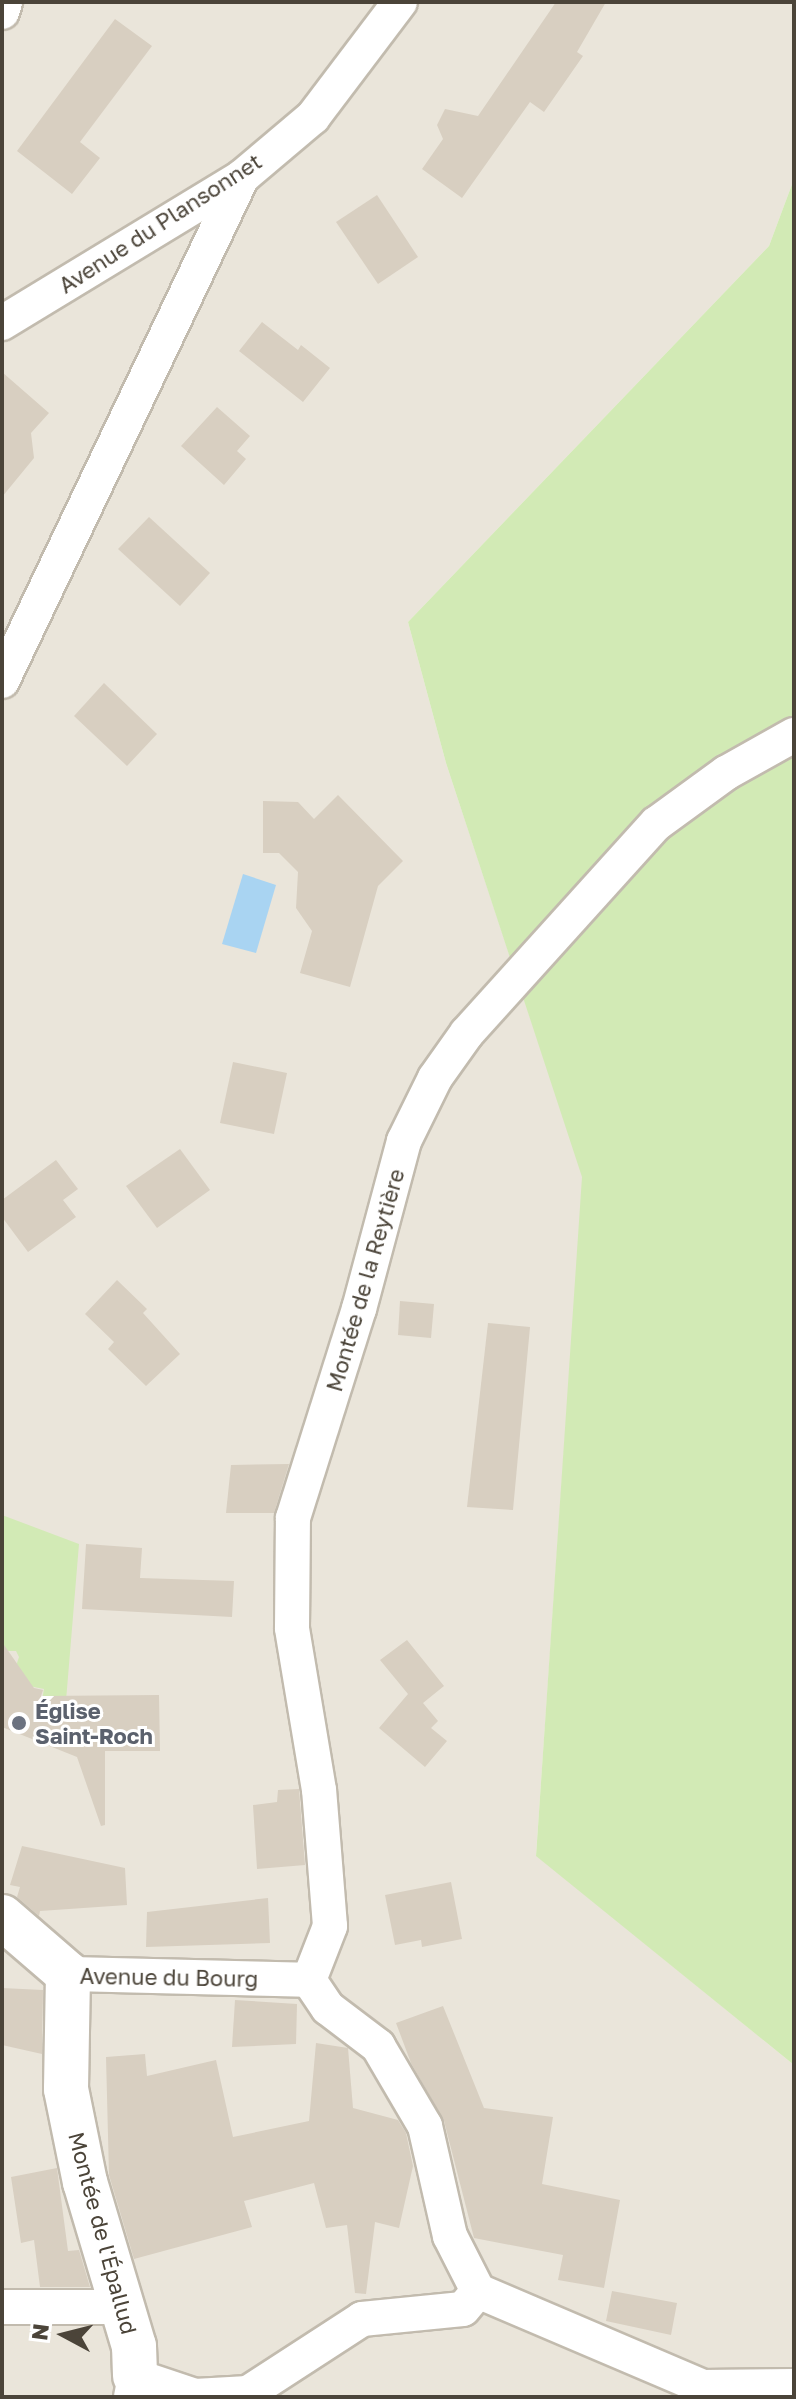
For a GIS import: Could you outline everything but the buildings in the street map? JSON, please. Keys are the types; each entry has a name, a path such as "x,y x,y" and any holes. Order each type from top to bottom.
{"street":[{"path":"2,12 5,2"},
{"name":"Avenue du Plansonnet","path":"2,323 242,177 313,117 400,2"},
{"path":"2,681 242,177"},
{"name":"Montée de la Reytière","path":"309,1980 330,1926 319,1790 292,1628 293,1518 359,1309 404,1141 435,1078 467,1033 656,824 726,773 794,735"},
{"name":"Avenue du Bourg","path":"2,1917 68,1974 309,1980"},
{"name":"Montée de l'Épallud","path":"68,1974 66,2089 85,2182 134,2346 133,2387"},
{"path":"309,1980 328,2008 378,2046 425,2126 450,2236 478,2291 703,2387 794,2386"},
{"path":"133,2387 195,2396 248,2393 362,2319 463,2309 478,2291"},
{"path":"2,2307 122,2307"}],"shaded area":[{"path":"2,2 794,2 794,179 769,246 408,622 446,763 583,1177 536,1855 794,2065 794,2397 2,2397"}],"green space":[{"path":"794,179 794,2065 536,1856 582,1177 446,763 408,622 769,246"},
{"path":"2,1515 79,1544 65,1713 41,1706 44,1689 24,1685 16,1666 19,1657 16,1651 2,1651"}],"water":[{"path":"243,874 276,885 256,953 222,944"}],"place":[{"name":"Église Saint-Roch","path":"19,1723"}]}
